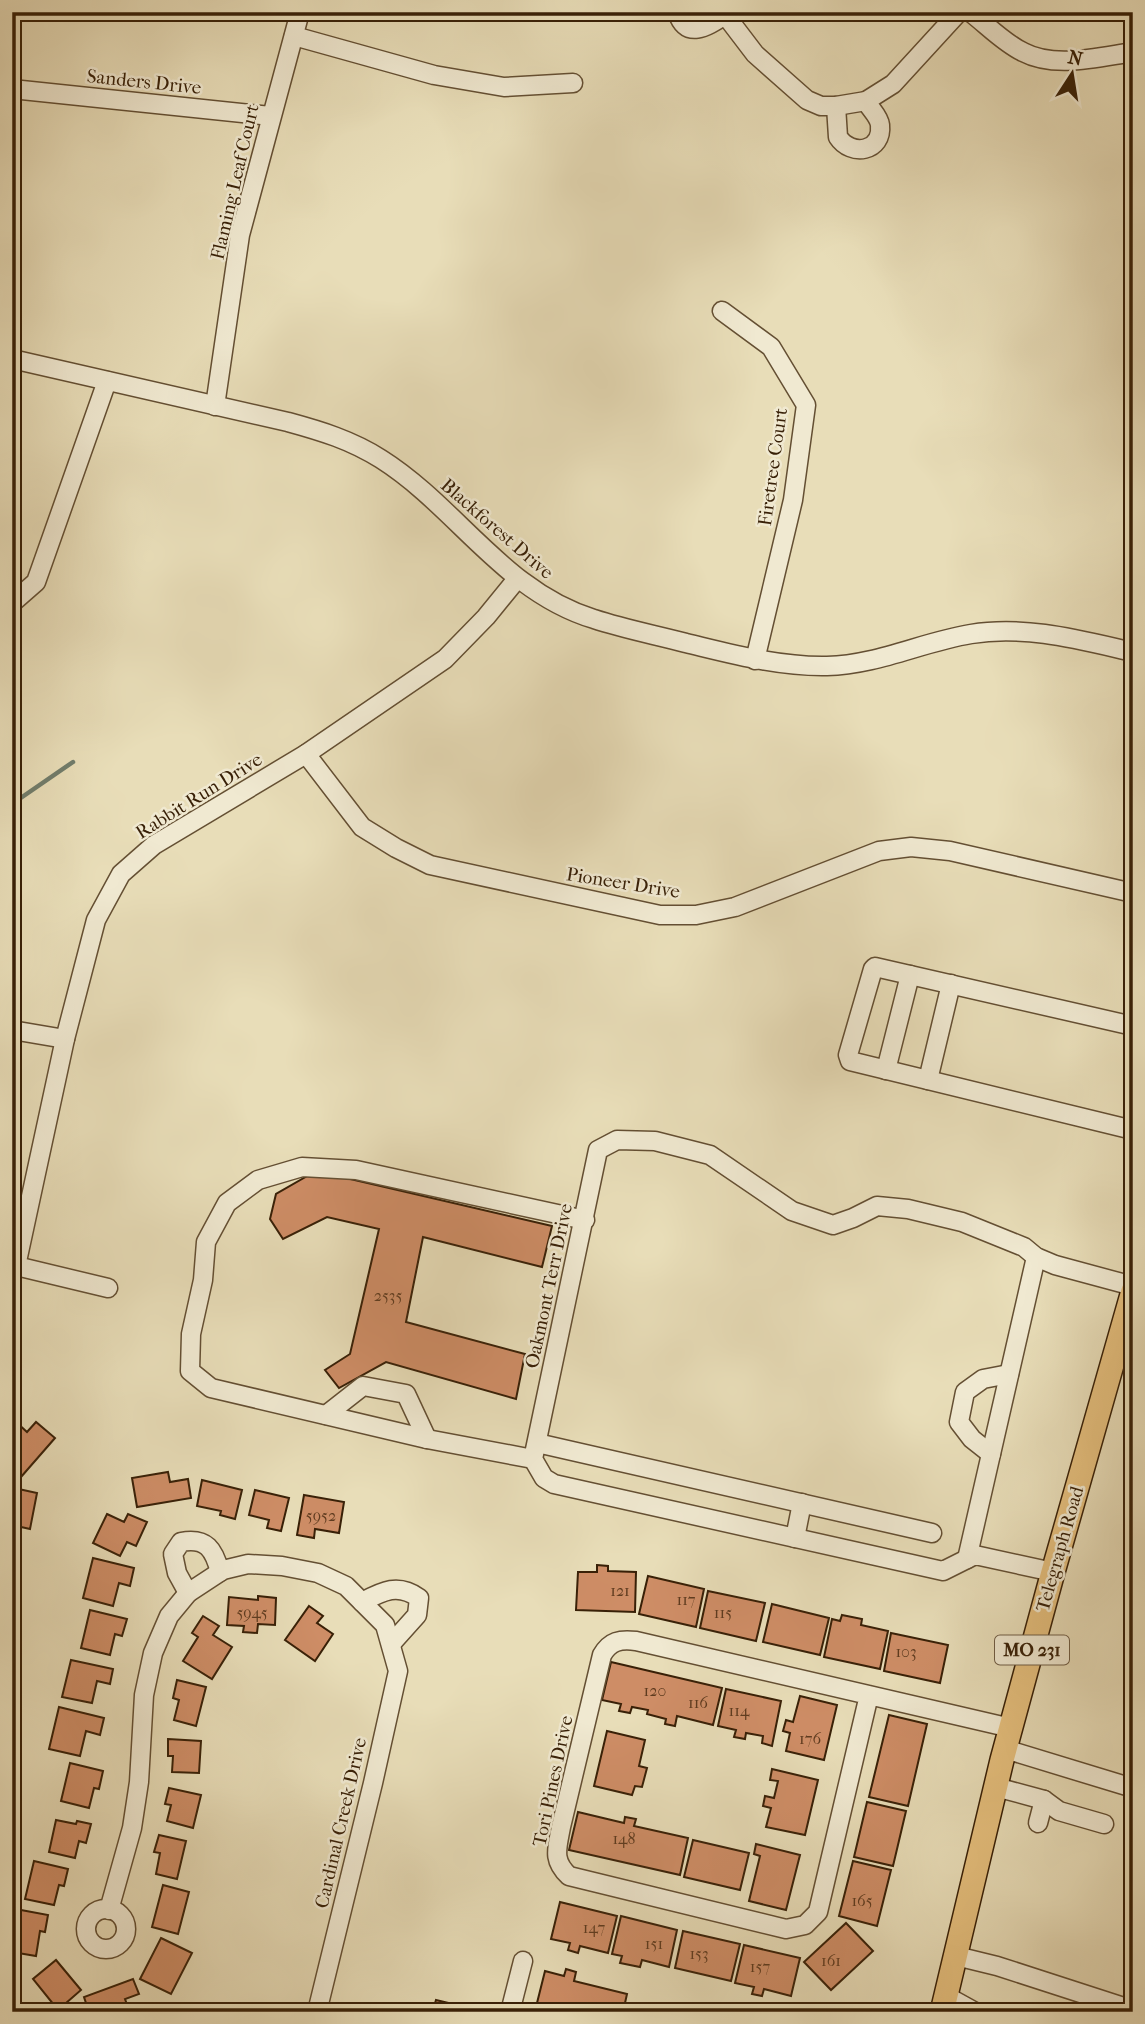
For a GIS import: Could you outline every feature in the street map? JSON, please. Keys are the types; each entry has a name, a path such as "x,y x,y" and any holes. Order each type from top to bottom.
{"main road":[{"name":"Telegraph Road","path":"944,2004 1008,1739 1133,1289"}],"street":[{"name":"Flaming Leaf Court","path":"215,406 240,235 300,12"},
{"path":"677,12 683,23 695,29 709,27 724,14 755,54 807,100 821,106 866,101 893,84 959,12"},
{"path":"970,12 1024,53 1049,59 1081,60 1133,52"},
{"path":"294,36 434,75 504,87 573,83"},
{"name":"Sanders Drive","path":"12,89 271,116"},
{"path":"836,106 838,137 848,148 862,150 875,142 880,129 876,115 866,101"},
{"name":"Firetree Court","path":"722,311 772,347 806,405 793,500 755,660"},
{"name":"Blackforest Drive","path":"12,359 327,432 357,444 412,482 517,579 563,608 593,619 755,660 827,666 868,662 971,634 1008,631 1045,634 1133,652"},
{"path":"12,603 36,582 107,381"},
{"name":"Rabbit Run Drive","path":"14,1266 65,1040 96,920 121,874 154,845 306,754 445,659 486,617 517,579"},
{"name":"Pioneer Drive","path":"306,754 362,827 430,865 660,915 696,915 735,907 878,851 911,848 950,851 1133,893"},
{"path":"1133,1026 878,967 873,969 848,1055 850,1061 1133,1130"},
{"path":"887,1070 910,975"},
{"path":"928,1080 951,984"},
{"path":"12,1030 65,1040"},
{"name":"Oakmont Terr Drive","path":"535,1451 598,1150 617,1140 655,1141 710,1155 792,1211 834,1224 877,1206 908,1209 962,1222 1024,1247 1036,1257 1055,1265 1133,1289"},
{"path":"585,1220 356,1170 302,1167 258,1180 227,1203 206,1242 203,1280 191,1334 190,1371 211,1388 427,1439 535,1451 802,1503 932,1533"},
{"path":"967,1559 1036,1257"},
{"path":"14,1266 108,1288"},
{"path":"991,1454 972,1439 959,1422 965,1392 983,1378 1009,1374"},
{"path":"326,1415 363,1386 406,1394 427,1439"},
{"path":"535,1451 544,1478 554,1484 943,1571 975,1555 1053,1572"},
{"path":"795,1538 802,1503"},
{"path":"188,1593 177,1573 173,1554 181,1542 202,1542 213,1551 220,1572"},
{"name":"Cardinal Creek Drive","path":"109,1910 132,1828 139,1782 144,1695 153,1653 169,1616 188,1593 220,1572 248,1564 282,1566 318,1573 346,1586 384,1625 398,1671 317,2012"},
{"path":"362,1602 383,1590 401,1588 419,1598 417,1615 391,1644"},
{"name":"Tori Pines Drive","path":"869,1695 818,1912 805,1925 786,1929 569,1876 559,1867 556,1854 561,1827 602,1655 612,1643 625,1640 869,1695 1008,1739 1133,1787"},
{"path":"996,1787 1044,1800 1059,1811 1104,1824"},
{"path":"1038,1823 1044,1800"},
{"path":"956,1956 1010,1970 1133,2010"},
{"path":"510,2012 523,1961"},
{"path":"944,2004 975,2012"}],"building":[{"path":"316,1171 552,1226 542,1267 423,1237 406,1322 525,1354 516,1399 386,1362 339,1388 325,1370 350,1354 379,1229 327,1217 283,1239 270,1219 276,1194"},
{"path":"15,1421 27,1432 36,1422 55,1438 21,1477 12,1469 12,1425"},
{"path":"168,1472 170,1482 188,1479 191,1498 137,1507 132,1478"},
{"path":"202,1480 242,1490 235,1519 220,1515 221,1511 197,1506"},
{"path":"14,1488 37,1493 30,1529 12,1525"},
{"path":"255,1490 289,1498 281,1531 267,1528 269,1520 249,1515"},
{"path":"304,1495 344,1502 339,1533 315,1529 314,1538 297,1535"},
{"path":"107,1514 124,1522 128,1514 147,1522 136,1546 127,1542 120,1556 93,1543"},
{"path":"93,1558 134,1568 130,1586 119,1583 113,1606 83,1598"},
{"path":"12,1559 20,1572 12,1576"},
{"path":"597,1565 608,1566 608,1571 636,1572 635,1612 576,1610 578,1572 597,1572"},
{"path":"648,1576 704,1589 696,1627 639,1614"},
{"path":"708,1591 765,1603 756,1641 700,1628"},
{"path":"258,1596 276,1598 275,1625 258,1624 257,1633 243,1632 244,1626 227,1625 229,1597 258,1600"},
{"path":"772,1604 829,1618 820,1655 763,1642"},
{"path":"309,1606 323,1616 317,1623 333,1634 315,1661 285,1640"},
{"path":"90,1610 127,1619 122,1636 115,1634 110,1655 81,1648"},
{"path":"842,1615 862,1619 861,1625 888,1631 880,1669 824,1657 832,1619 840,1621"},
{"path":"203,1616 219,1626 213,1635 232,1647 212,1679 183,1661 198,1637 192,1633"},
{"path":"891,1633 948,1645 940,1683 884,1671"},
{"path":"71,1660 113,1669 110,1684 97,1681 92,1703 62,1697"},
{"path":"611,1662 722,1688 713,1725 677,1716 675,1726 665,1724 666,1719 647,1714 648,1710 632,1707 630,1713 619,1711 621,1704 602,1700"},
{"path":"177,1680 206,1687 196,1726 174,1720 179,1700 173,1698"},
{"path":"726,1689 781,1701 772,1746 762,1743 763,1736 746,1733 745,1739 734,1737 736,1730 718,1726"},
{"path":"800,1696 837,1705 824,1760 786,1751 790,1733 783,1731 786,1720 793,1722"},
{"path":"59,1707 104,1718 100,1735 86,1731 80,1756 49,1749"},
{"path":"889,1715 927,1724 908,1806 869,1797"},
{"path":"607,1731 645,1740 639,1766 647,1768 642,1787 635,1786 632,1795 594,1786"},
{"path":"168,1739 201,1741 199,1773 172,1772 173,1756 168,1756"},
{"path":"70,1763 103,1771 99,1789 94,1788 89,1808 61,1801"},
{"path":"772,1769 818,1780 805,1835 766,1827 771,1808 763,1806 765,1796 774,1798 778,1781 770,1780"},
{"path":"169,1788 201,1795 193,1828 167,1821 171,1805 165,1804"},
{"path":"867,1802 906,1811 893,1866 854,1857"},
{"path":"578,1812 624,1823 625,1817 636,1819 634,1826 688,1838 680,1875 569,1850"},
{"path":"56,1820 91,1824 86,1843 79,1841 75,1858 49,1852"},
{"path":"159,1835 186,1841 177,1879 156,1874 160,1853 154,1852"},
{"path":"693,1840 749,1853 740,1890 684,1877"},
{"path":"756,1844 800,1855 786,1910 749,1901 760,1856 754,1854"},
{"path":"34,1861 68,1869 64,1886 59,1885 54,1905 25,1899"},
{"path":"853,1861 891,1870 877,1926 839,1916"},
{"path":"163,1885 189,1892 178,1934 152,1927"},
{"path":"560,1902 617,1916 608,1953 580,1946 578,1953 568,1950 570,1943 551,1939"},
{"path":"21,1910 48,1915 45,1932 40,1931 36,1956 12,1952 12,1919 19,1920"},
{"path":"621,1916 677,1930 669,1967 642,1960 640,1967 620,1963 622,1956 612,1954"},
{"path":"846,1923 873,1951 831,1990 804,1962"},
{"path":"683,1931 740,1944 731,1981 675,1968"},
{"path":"161,1938 192,1953 171,1994 140,1979"},
{"path":"744,1945 800,1958 791,1996 764,1989 762,1996 752,1994 754,1987 735,1983"},
{"path":"56,1960 81,1990 58,2010 33,1979"},
{"path":"566,1969 576,1972 574,1981 627,1994 623,2012 535,2011 545,1971 564,1976"},
{"path":"133,1979 139,1994 125,1999 129,2010 89,2012 84,1997"},
{"path":"436,2000 482,2011 482,2012 433,2010"}],"waterway":[{"path":"12,804 73,762"}]}
